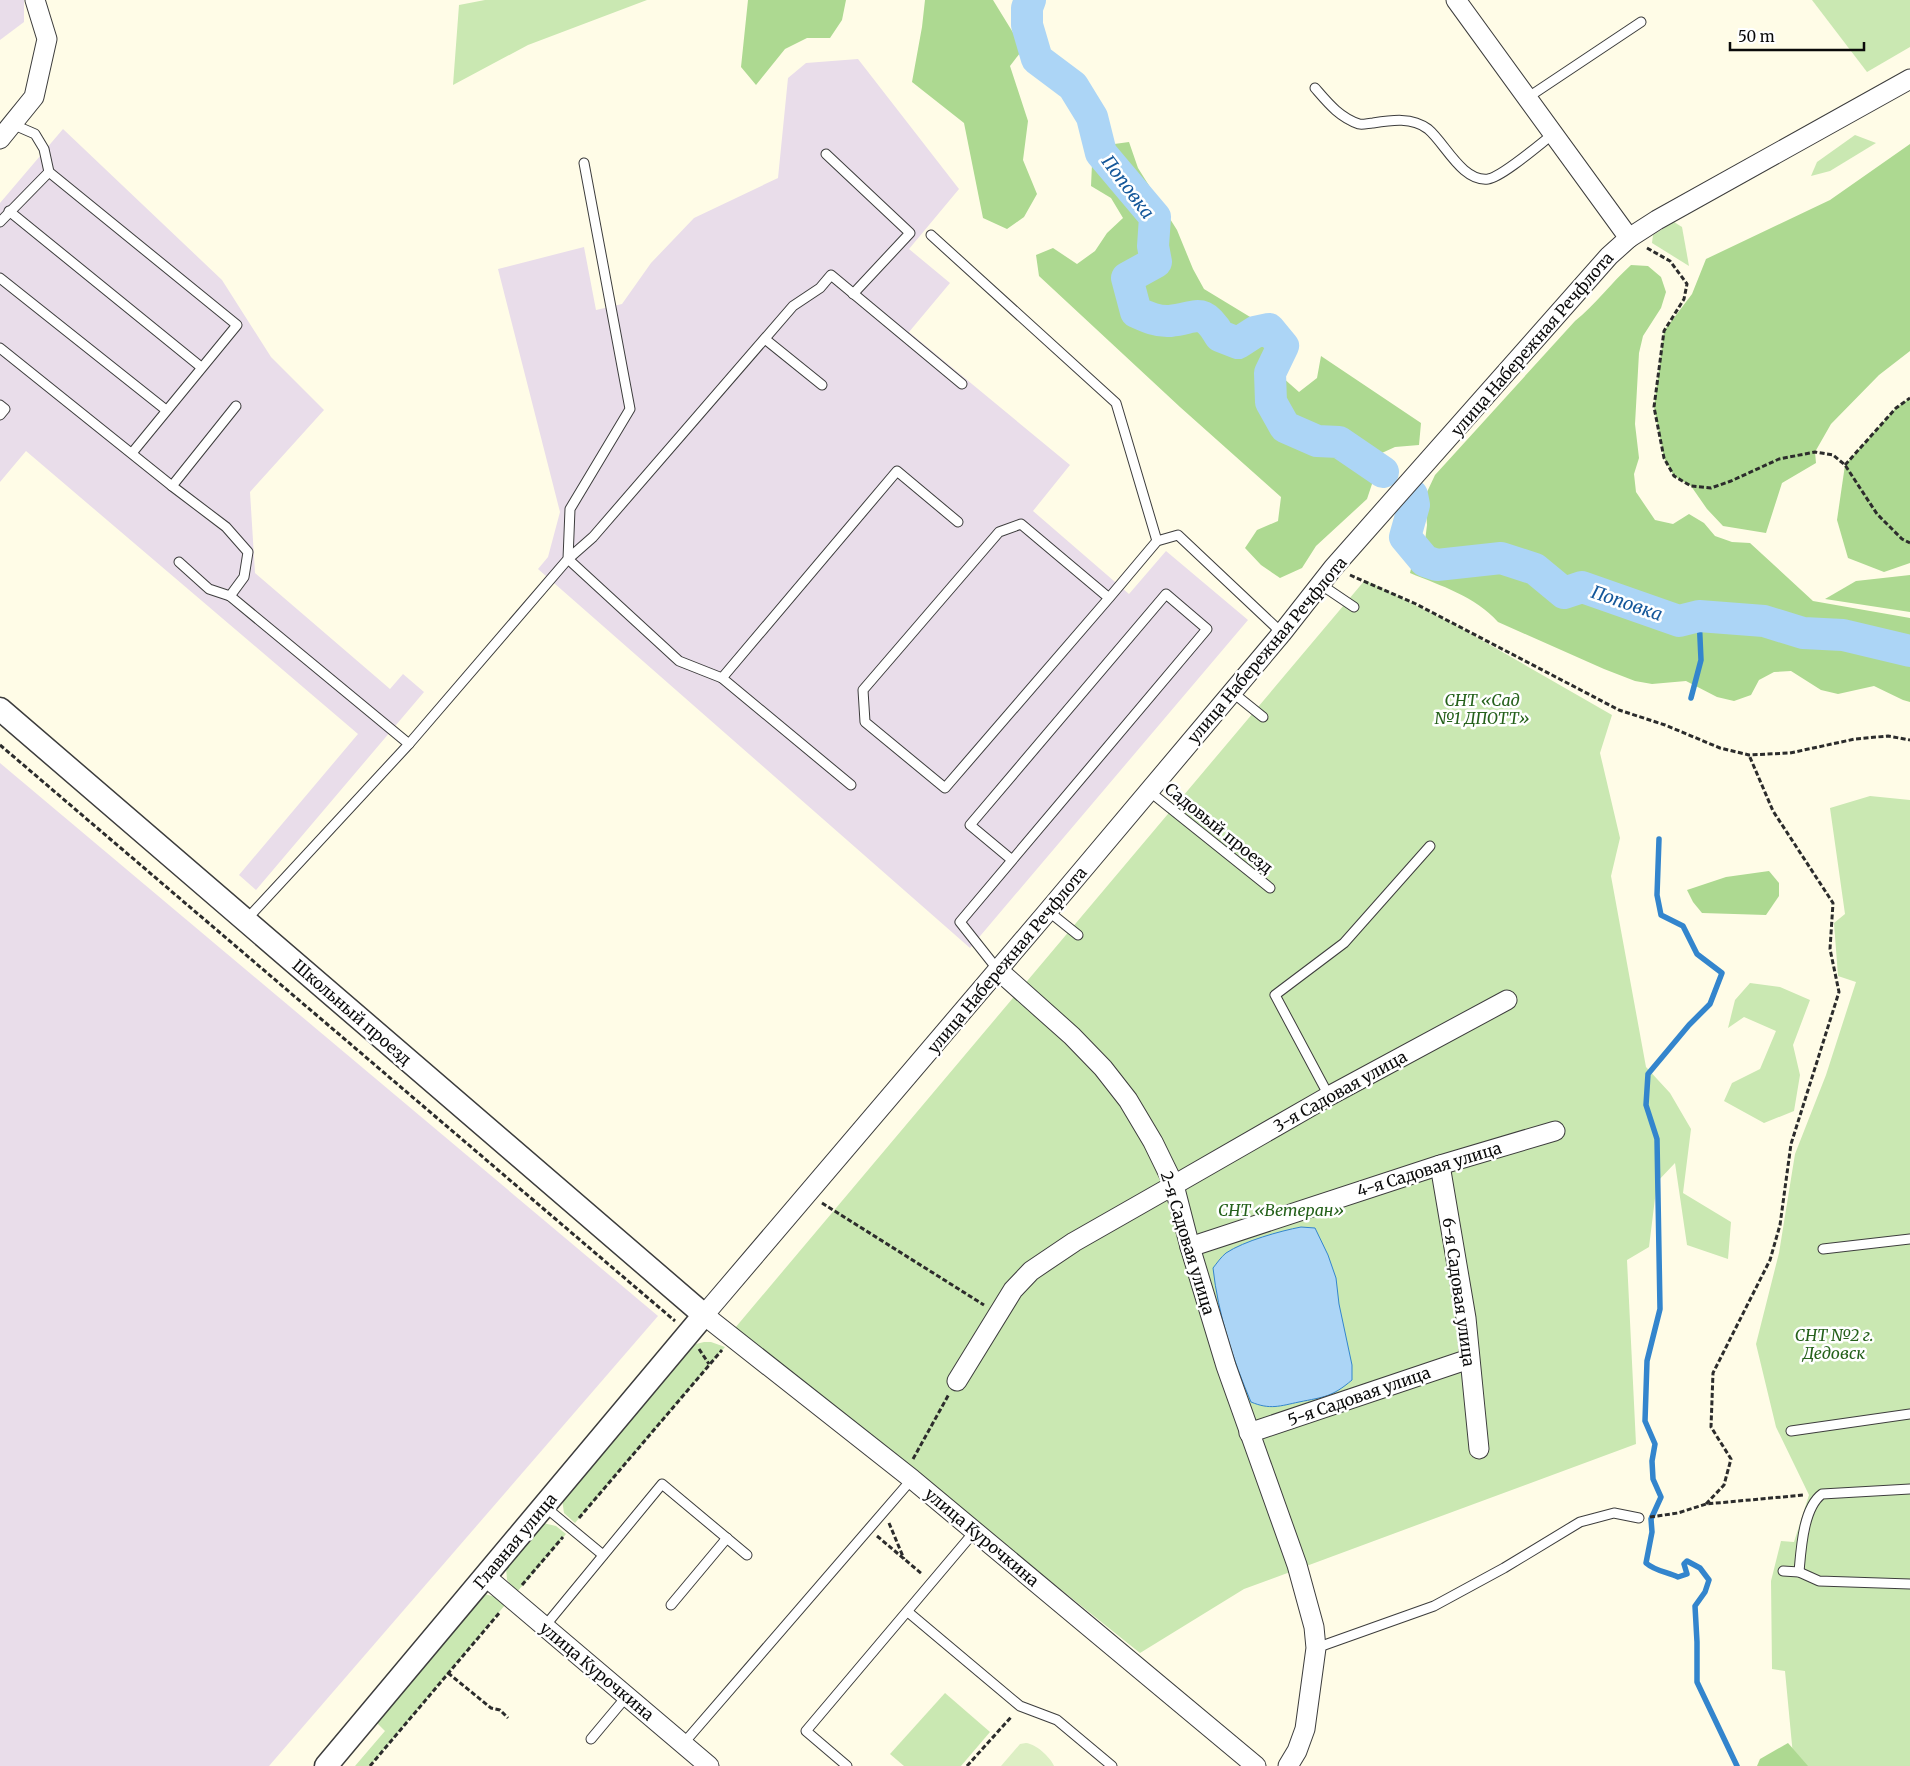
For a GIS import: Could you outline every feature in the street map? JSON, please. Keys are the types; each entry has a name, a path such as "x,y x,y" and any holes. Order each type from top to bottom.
{"street":[{"path":"6,131 34,97 47,40 35,0"},
{"path":"1456,0 1629,238"},
{"name":"улица Набережная Речфлота","path":"704,1315 1048,912 1282,633 1333,568 1608,256 1629,238 1657,220 1910,79"},
{"name":"Школьный проезд","path":"0,709 704,1315"},
{"name":"2-я Садовая улица","path":"998,970 1103,1068 1128,1100 1153,1142 1174,1185 1190,1248 1226,1366 1297,1565 1314,1627 1316,1648 1305,1729 1297,1751 1288,1766"},
{"name":"3-я Садовая улица","path":"957,1381 1013,1290 1031,1271 1074,1242 1330,1096 1507,1000"},
{"name":"4-я Садовая улица","path":"1190,1248 1440,1165 1555,1131"},
{"name":"6-я Садовая улица","path":"1440,1165 1466,1318 1479,1449"},
{"name":"улица Курочкина","path":"704,1315 912,1479 1256,1766"},
{"name":"Главная улица","path":"326,1766 704,1315"},
{"name":"5-я Садовая улица","path":"1249,1433 1469,1358"},
{"name":"улица Курочкина","path":"485,1576 709,1766"}],"lane":[{"path":"1527,98 1641,22"},
{"path":"1315,88 1340,115 1360,124 1412,120 1428,130 1461,167 1476,177 1488,179 1504,171 1553,134"},
{"path":"6,131 35,134 44,149 49,172 237,325 132,453"},
{"path":"826,154 910,233 853,294"},
{"path":"584,163 630,409 570,509 568,559 679,662 722,678 851,785"},
{"path":"0,222 49,172"},
{"path":"10,211 201,367"},
{"path":"931,235 1116,404 1158,542"},
{"path":"246,920 409,744 568,559 593,537 793,306 820,288 830,275 962,384"},
{"path":"0,278 166,410"},
{"path":"764,339 822,385"},
{"path":"0,348 226,527 248,552 244,577 230,596"},
{"path":"0,406 5,409 0,415"},
{"path":"172,486 236,406"},
{"path":"722,678 897,471 958,522"},
{"path":"1109,598 1021,524 999,532 863,690 865,722 945,788 1158,542 1178,535 1282,633"},
{"path":"179,562 209,589 230,596 409,744"},
{"path":"1320,584 1354,607"},
{"path":"998,970 960,922 1207,629 1166,594 970,826 1012,860"},
{"path":"1232,692 1263,717"},
{"name":"Садовый проезд","path":"1149,791 1270,888"},
{"path":"1330,1096 1275,995 1344,943 1430,846"},
{"path":"1048,912 1078,935"},
{"path":"1823,1249 1910,1239"},
{"path":"1791,1431 1910,1414"},
{"path":"683,1744 912,1479"},
{"path":"545,1626 662,1484 747,1555"},
{"path":"1799,1572 1803,1531 1816,1498 1822,1494 1910,1489"},
{"path":"544,1506 603,1555"},
{"path":"1316,1648 1434,1606 1504,1568 1580,1522 1614,1513 1639,1518"},
{"path":"847,1766 806,1731 975,1531"},
{"path":"671,1605 727,1538"},
{"path":"1783,1571 1799,1572 1819,1581 1910,1584"},
{"path":"908,1612 1020,1706 1057,1720 1112,1766"},
{"path":"591,1739 626,1696"}],"path":[{"path":"1629,238 1670,261 1687,284 1684,299 1664,332 1654,407 1664,458 1674,476 1691,486 1711,488 1779,459 1816,452 1833,455 1845,464 1877,514 1902,539 1910,543"},
{"path":"1845,464 1896,408 1910,398"},
{"path":"1333,568 1416,604 1619,710 1664,725 1720,748 1749,755 1790,753 1855,739 1879,736 1910,740"},
{"path":"0,745 681,1326"},
{"path":"1706,1504 1724,1485 1731,1459 1711,1427 1713,1373 1770,1260 1780,1226 1792,1144 1839,992 1830,949 1833,903 1773,811 1749,755"},
{"path":"807,1195 999,1314"},
{"path":"517,1592 733,1337"},
{"path":"696,1344 709,1364"},
{"path":"912,1479 912,1460 957,1381"},
{"path":"1639,1518 1678,1513 1706,1504 1809,1495 1816,1498"},
{"path":"885,1512 904,1559"},
{"path":"870,1529 931,1583"},
{"path":"370,1766 505,1605"},
{"path":"448,1673 491,1708 500,1710 508,1718"},
{"path":"966,1766 1020,1706"}],"shaded area":[{"path":"0,0 24,0 24,22 0,40"},
{"path":"858,59 959,189 909,249 950,283 909,332 1070,465 1033,511 1129,594 1166,551 1248,620 970,948 538,569 548,557 560,512 498,269 584,247 596,310 622,304 651,263 694,218 778,178 788,78 806,63"},
{"path":"63,129 222,280 271,357 324,410 250,492 255,573 390,689 403,674 424,692 256,890 239,875 358,734 26,451 0,482 0,203"},
{"path":"0,763 658,1316 269,1766 0,1766"}],"green space":[{"path":"485,0 647,0 528,45 453,85 459,5"},
{"path":"748,0 846,0 842,20 830,38 807,38 785,49 756,85 741,67"},
{"path":"925,0 993,0 1023,49 1010,66 1028,121 1023,160 1037,194 1024,217 1007,229 983,218 964,123 912,82"},
{"path":"1812,0 1910,0 1910,47 1867,72"},
{"path":"1855,135 1876,143 1830,171 1811,176 1817,162"},
{"path":"1129,142 1138,168 1177,230 1193,269 1204,289 1265,326 1278,355 1282,377 1299,392 1317,378 1321,356 1421,423 1419,445 1395,447 1373,457 1374,478 1367,499 1316,546 1302,568 1280,578 1261,565 1245,548 1257,530 1278,521 1281,497 1180,407 1039,276 1036,255 1053,248 1077,264 1095,251 1107,233 1123,218 1111,198 1091,186 1092,164 1107,145"},
{"path":"1910,144 1910,351 1879,375 1831,424 1815,452 1816,463 1782,483 1766,533 1723,526 1707,509 1691,486 1674,476 1664,458 1654,407 1664,331 1692,294 1706,259 1830,200"},
{"path":"1674,222 1682,227 1689,266 1652,243 1653,235"},
{"path":"1631,265 1648,266 1661,277 1666,292 1661,308 1643,336 1639,353 1635,424 1639,458 1634,474 1636,492 1655,520 1673,524 1689,514 1704,523 1715,536 1732,542 1750,543 1813,601 1910,618 1910,702 1874,686 1838,694 1821,690 1791,671 1774,672 1759,680 1751,695 1734,701 1717,697 1686,681 1652,684 1635,681 1498,622 1468,598 1410,573 1414,556 1425,541 1427,492 1435,475 1575,321"},
{"path":"1910,398 1910,563 1884,572 1848,558 1837,520 1845,465 1896,408"},
{"path":"1910,575 1910,612 1825,599 1856,581"},
{"name":"СНТ «Ветеран»","path":"1365,580 1457,626 1612,715 1600,753 1620,838 1611,876 1646,1067 1670,1093 1691,1129 1683,1193 1731,1222 1728,1259 1687,1245 1675,1163 1657,1182 1649,1247 1627,1260 1636,1444 1244,1589 1140,1653 735,1328"},
{"name":"СНТ №2 г. Дедовск","path":"1870,796 1910,800 1910,1766 1794,1766 1785,1671 1772,1669 1771,1581 1781,1541 1794,1542 1809,1495 1776,1427 1756,1344 1779,1253 1795,1154 1826,1075 1856,982 1838,976 1834,923 1845,914 1830,808"},
{"path":"1769,871 1779,883 1779,896 1766,915 1702,913 1693,902 1687,890 1726,877"},
{"path":"1750,983 1780,987 1810,1000 1793,1045 1800,1075 1794,1111 1764,1123 1724,1101 1732,1083 1760,1069 1776,1031 1744,1017 1728,1028 1735,1000"},
{"path":"711,1342 725,1347 575,1523 564,1513 562,1499 686,1352 696,1344"},
{"path":"543,1523 556,1526 566,1534 517,1592 507,1580 506,1567"},
{"path":"485,1594 495,1597 505,1605 370,1766 355,1766 385,1731 375,1721 477,1599"},
{"path":"945,1693 990,1732 961,1766 904,1766 890,1754"},
{"path":"1026,1743 1042,1751 1054,1766 1001,1766 1020,1744"},
{"path":"1788,1743 1808,1766 1757,1766 1760,1759"}],"water":[{"path":"1301,1227 1315,1228 1328,1255 1336,1278 1339,1304 1352,1365 1352,1380 1339,1390 1321,1397 1280,1406 1264,1406 1251,1402 1238,1370 1222,1320 1213,1268 1226,1253 1242,1244"}],"waterway":[{"name":"Поповка","path":"1030,0 1027,8 1027,25 1037,59 1073,86 1092,117 1101,153 1155,217 1153,246 1156,262 1127,278 1136,312 1161,321 1204,317 1220,336 1238,343 1255,332 1269,329 1283,346 1270,373 1271,402 1285,427 1317,441 1339,442 1383,472"},
{"name":"Поповка","path":"1412,495 1414,505 1405,537 1425,561 1437,565 1501,558 1535,569 1564,593 1582,587 1679,621 1699,616 1764,621 1803,633 1843,635 1910,651"},
{"path":"1691,698 1701,660 1699,616"},
{"path":"1659,839 1657,895 1661,915 1683,926 1697,954 1722,973 1710,1004 1689,1025 1648,1074 1646,1105 1657,1139 1660,1309 1647,1361 1645,1421 1655,1444 1652,1461 1653,1479 1661,1497 1651,1519 1652,1532 1646,1563 1657,1570 1678,1577 1687,1574 1684,1564 1687,1561 1700,1568 1709,1580 1705,1592 1695,1606 1697,1682 1737,1766"}],"park label":[{"name":"СНТ «Сад №1 ДПОТТ»","path":"1482,709"}]}
